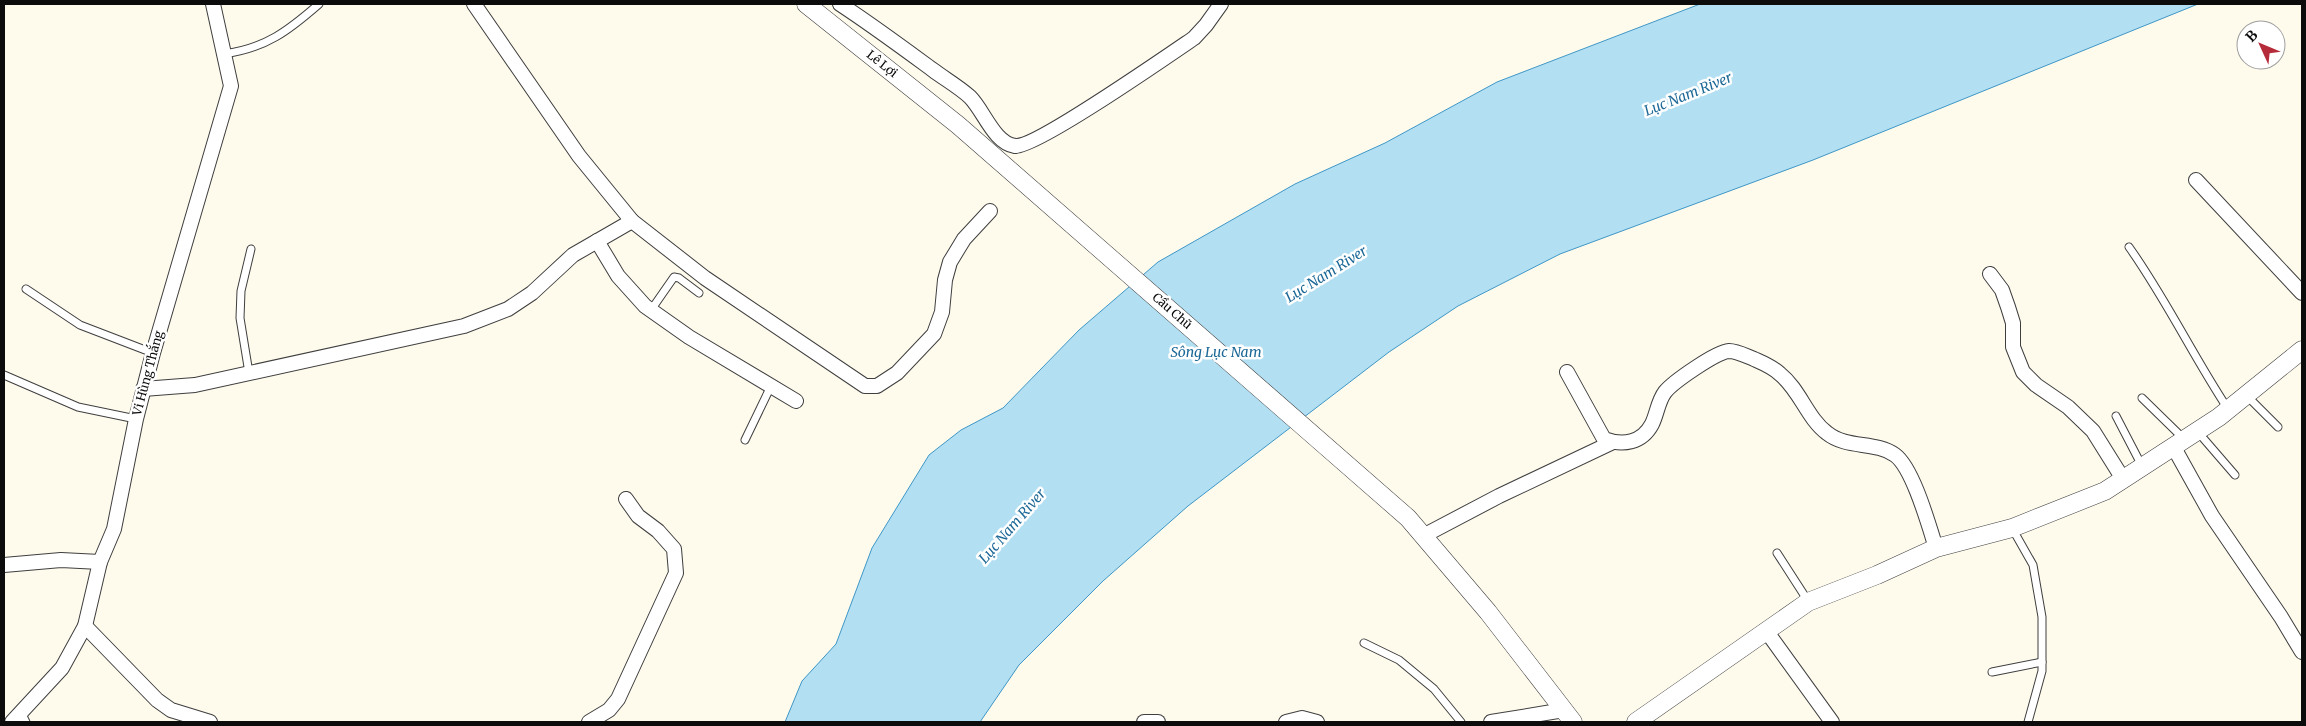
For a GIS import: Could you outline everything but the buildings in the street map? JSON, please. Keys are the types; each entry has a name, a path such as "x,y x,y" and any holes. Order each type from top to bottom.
{"street":[{"name":"Vi Hùng Thắng","path":"20,719 62,668 85,626 100,562 114,529 136,419 152,353 231,86 213,4"},
{"path":"474,4 579,156 632,221 705,278 865,386 877,386 897,373 934,334 942,312 945,280 950,262 964,240 990,211"},
{"name":"Lê Lợi","path":"806,4 958,125"},
{"path":"840,4 970,97 1001,140 1016,146 1030,142 1096,103 1194,38 1221,4"},
{"name":"Cầu Chũ","path":"958,125 1408,518 1488,612 1568,716"},
{"path":"2196,180 2302,293"},
{"path":"143,389 195,385 473,323 508,309 532,293 573,255 632,221"},
{"path":"597,241 618,276 651,310 689,337 796,401"},
{"path":"1990,274 2002,290 2013,323 2013,347 2023,372 2036,385 2068,407 2093,431 2123,479"},
{"path":"1636,722 1808,602 1936,548 2012,528 2105,491 2228,409 2302,350"},
{"path":"1567,372 1604,439 1613,442 1633,443 1642,437 1652,424 1665,392 1677,382 1713,357 1728,351 1742,354 1781,374 1815,421 1827,433 1841,441 1881,449 1895,455 1904,466 1919,498 1936,548"},
{"path":"2185,439 2212,516 2282,617 2301,648"},
{"path":"1423,536 1499,496 1613,442"},
{"path":"589,722 609,710 618,699 676,573 674,549 658,531 638,516 626,498"},
{"path":"4,565 61,560 100,562"},
{"path":"85,626 157,700 171,710 210,722"},
{"path":"1767,632 1832,722"},
{"path":"1491,722 1568,716"},
{"path":"1286,722 1302,718 1317,722"},
{"path":"1144,722 1158,722"}],"lane":[{"path":"224,54 245,51 287,32 319,4"},
{"path":"2129,247 2154,282 2199,365 2228,409"},
{"path":"249,373 240,318 242,291 252,249"},
{"path":"651,310 674,277 679,278 699,294"},
{"path":"26,289 80,325 152,353"},
{"path":"4,375 78,408 136,419"},
{"path":"745,440 771,386"},
{"path":"2246,395 2278,427"},
{"path":"2142,398 2185,439 2235,475"},
{"path":"2116,416 2142,466"},
{"path":"2012,528 2033,565 2042,617 2042,671 2028,722"},
{"path":"1777,553 1808,602"},
{"path":"1364,643 1399,660 1434,689 1461,722"},
{"path":"1992,672 2042,662"}],"water":[{"name":"Sông Lục Nam","path":"1700,4 2198,4 1813,160 1560,254 1458,306 1389,352 1188,506 1103,581 1019,665 980,722 785,722 802,681 836,644 872,548 929,455 961,430 1003,408 1079,330 1158,262 1295,184 1385,143 1497,82"}],"water label":[{"name":"Lục Nam River","path":"1688,94"},
{"name":"Lục Nam River","path":"1326,274"},
{"name":"Lục Nam River","path":"1012,526"}]}
